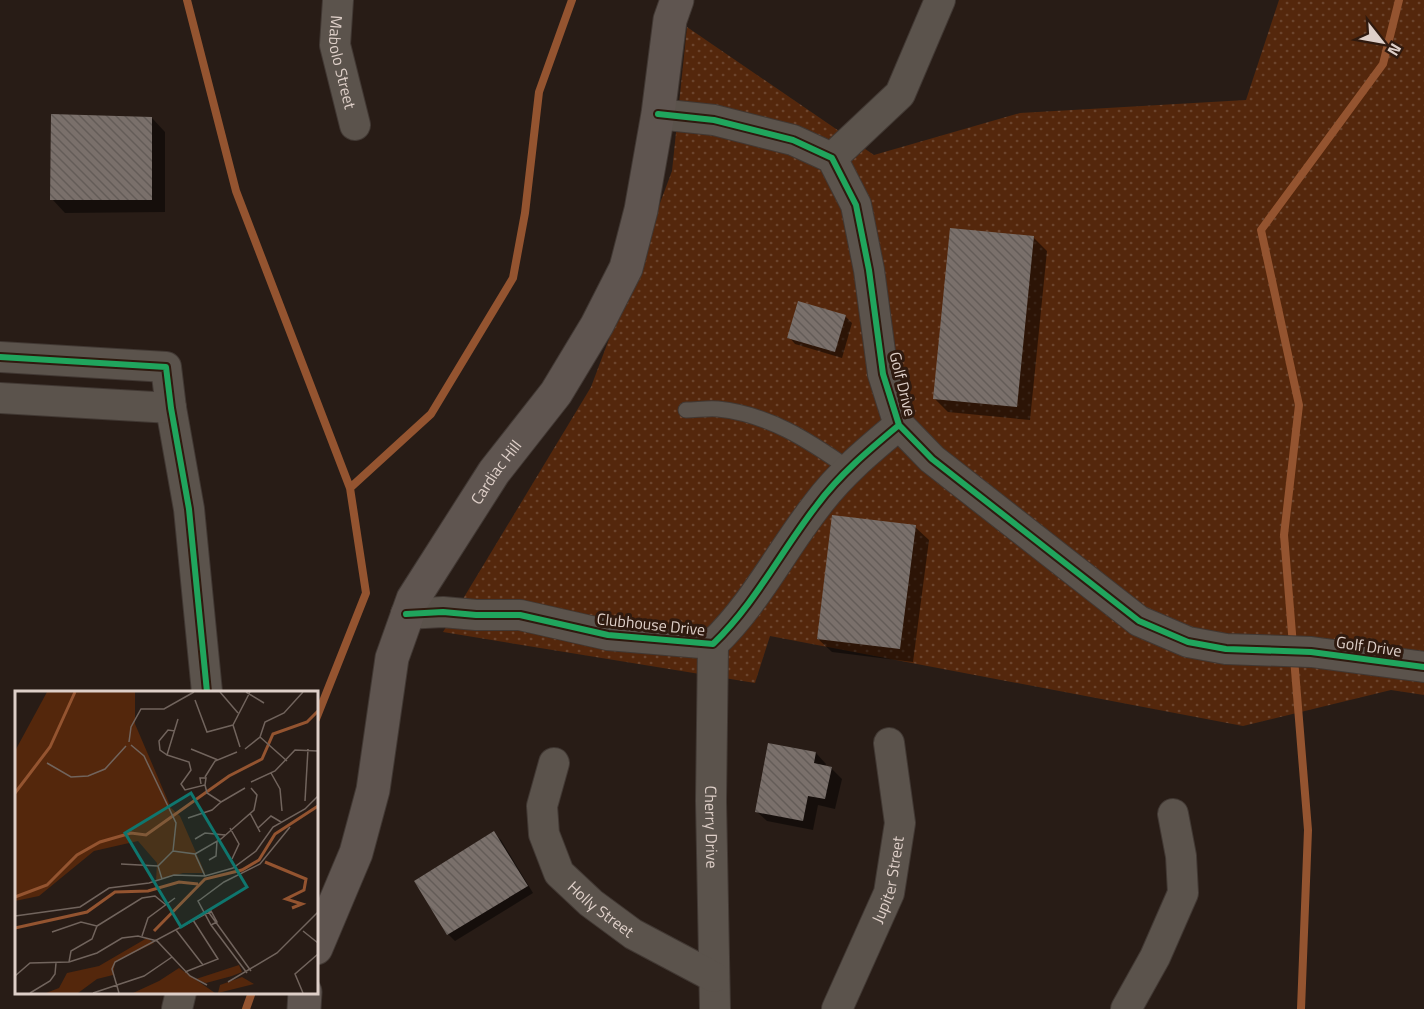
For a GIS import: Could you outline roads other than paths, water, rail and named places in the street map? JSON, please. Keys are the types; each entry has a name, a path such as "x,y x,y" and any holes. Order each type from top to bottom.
{"main road":[{"name":"Cardiac Hill","path":"318,943 356,853 373,790 392,658 406,614 427,576 494,472 556,393 597,325 626,268 641,210 658,114 670,21 677,0"},
{"path":"304,1009 305,994"}],"street":[{"name":"Mabolo Street","path":"338,0 334,45 355,125"},
{"path":"658,114 714,120 793,140 832,158 900,94 940,0"},
{"name":"Golf Drive","path":"832,158 855,205 869,270 883,374 899,425 932,459 1139,621 1188,642 1226,649 1311,652 1424,667"},
{"path":"0,357 166,367 189,509 207,691"},
{"path":"0,398 171,408"},
{"name":"Clubhouse Drive","path":"406,614 442,612 520,615 608,635 713,644 733,625 816,505 848,468 899,425"},
{"name":"Cherry Drive","path":"713,644 711,801 715,1009"},
{"name":"Jupiter Street","path":"837,1009 889,893 900,823 889,743"},
{"name":"Holly Street","path":"554,763 542,806 543,834 559,873 591,903 633,934 714,977"},
{"path":"1126,1009 1155,957 1182,893 1181,856 1173,814"},
{"path":"177,1009 181,994"}],"lane":[{"path":"686,410 718,409 761,417 802,437 848,468"}],"waterway":[{"path":"187,0 236,191 350,488 366,593 318,714"},
{"path":"350,488 431,414 513,278 525,213 539,92 572,0"},
{"path":"1301,1009 1308,830 1284,535 1299,405 1261,230 1383,64 1399,0"},
{"path":"246,1009 251,994"}]}
